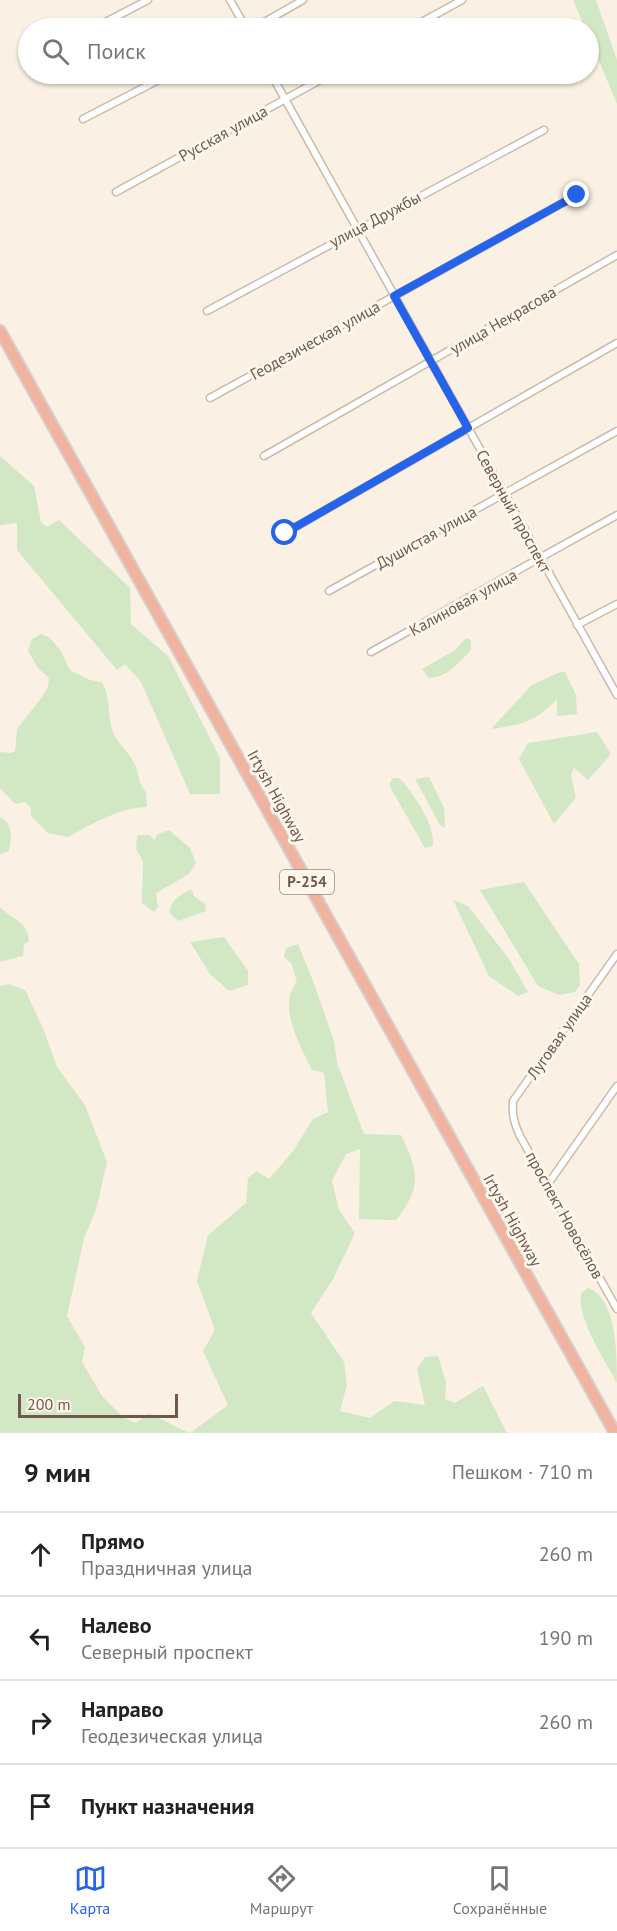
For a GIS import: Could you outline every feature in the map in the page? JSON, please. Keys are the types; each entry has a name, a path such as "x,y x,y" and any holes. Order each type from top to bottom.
{"highway":[{"name":"Irtysh Highway","path":"0,331 615,1433"}],"street":[{"path":"113,18 148,0"},
{"path":"230,0 240,18"},
{"path":"272,18 303,0"},
{"path":"429,18 462,0"},
{"path":"83,119 151,84"},
{"name":"Северный проспект","path":"277,84 617,695"},
{"name":"Русская улица","path":"116,192 313,84"},
{"name":"улица Дружбы","path":"207,311 356,228 544,130"},
{"name":"Геодезическая улица","path":"210,399 577,195"},
{"name":"улица Некрасова","path":"264,456 617,255"},
{"path":"285,533 617,343"},
{"name":"Душистая улица","path":"329,591 617,431"},
{"name":"Калиновая улица","path":"371,652 617,515"},
{"path":"577,625 617,604"},
{"name":"Луговая улица","path":"513,1121 513,1101 617,954"},
{"path":"548,1184 617,1086"},
{"name":"проспект Новосёлов","path":"513,1121 617,1309"}],"green space":[{"path":"573,0 596,0 617,60 617,104 599,61 599,18 581,18"},
{"path":"0,456 34,486 41,522 47,527 59,520 130,588 131,624 168,656 220,758 220,794 190,794 141,682 125,664 117,670 17,550 17,523 0,525"},
{"path":"41,634 50,638 61,651 70,670 90,680 102,682 107,694 113,732 134,763 141,785 146,792 147,807 117,813 68,837 48,833 31,816 31,808 25,802 15,804 0,788 0,752 15,751 17,729 48,687 49,678 38,668 28,651 32,639"},
{"path":"466,638 471,640 471,650 447,672 429,678 422,669 455,650"},
{"path":"560,672 565,672 576,695 577,714 557,716 557,699 534,718 512,726 491,729 532,685"},
{"path":"597,732 611,754 588,780 574,768 571,775 576,798 554,824 519,759 528,743"},
{"path":"429,777 444,808 445,828 440,825 415,779"},
{"path":"393,778 399,778 422,810 431,829 433,846 425,848 389,785"},
{"path":"0,817 7,823 11,836 9,851 0,854"},
{"path":"169,830 190,848 196,863 189,874 156,893 158,907 154,912 142,903 143,861 136,849 137,835 150,835 154,840 158,834"},
{"path":"524,882 579,964 580,985 575,992 559,995 538,986 480,890"},
{"path":"191,889 194,896 205,904 206,911 178,921 169,912 170,908 177,898"},
{"path":"453,900 468,906 509,959 528,992 518,996 489,976"},
{"path":"0,907 23,925 29,941 24,944 23,956 0,962"},
{"path":"224,937 248,971 248,985 229,991 210,974 190,942"},
{"path":"298,944 334,1041 337,1063 364,1134 401,1135 411,1159 415,1179 410,1198 396,1220 359,1219 360,1149 346,1154 332,1181 339,1210 355,1233 333,1279 311,1313 344,1362 347,1385 340,1411 370,1418 394,1401 425,1405 417,1369 425,1357 438,1356 446,1382 445,1399 455,1403 483,1386 507,1433 190,1433 228,1405 203,1351 215,1330 197,1281 208,1235 246,1203 248,1178 257,1171 269,1179 294,1150 313,1119 328,1112 324,1073 312,1070 292,1026 289,1002 291,992 297,982 291,963 284,957 286,948"},
{"path":"8,984 25,990 43,1028 57,1067 85,1105 107,1162 96,1210 84,1238 67,1316 85,1347 82,1362 102,1396 123,1417 136,1423 149,1413 189,1433 0,1433 0,986"},
{"path":"588,1288 598,1294 610,1315 617,1358 617,1383 593,1339 583,1314 581,1293"}],"route":[{"path":"285,533 468,428 394,296 577,195"}]}
